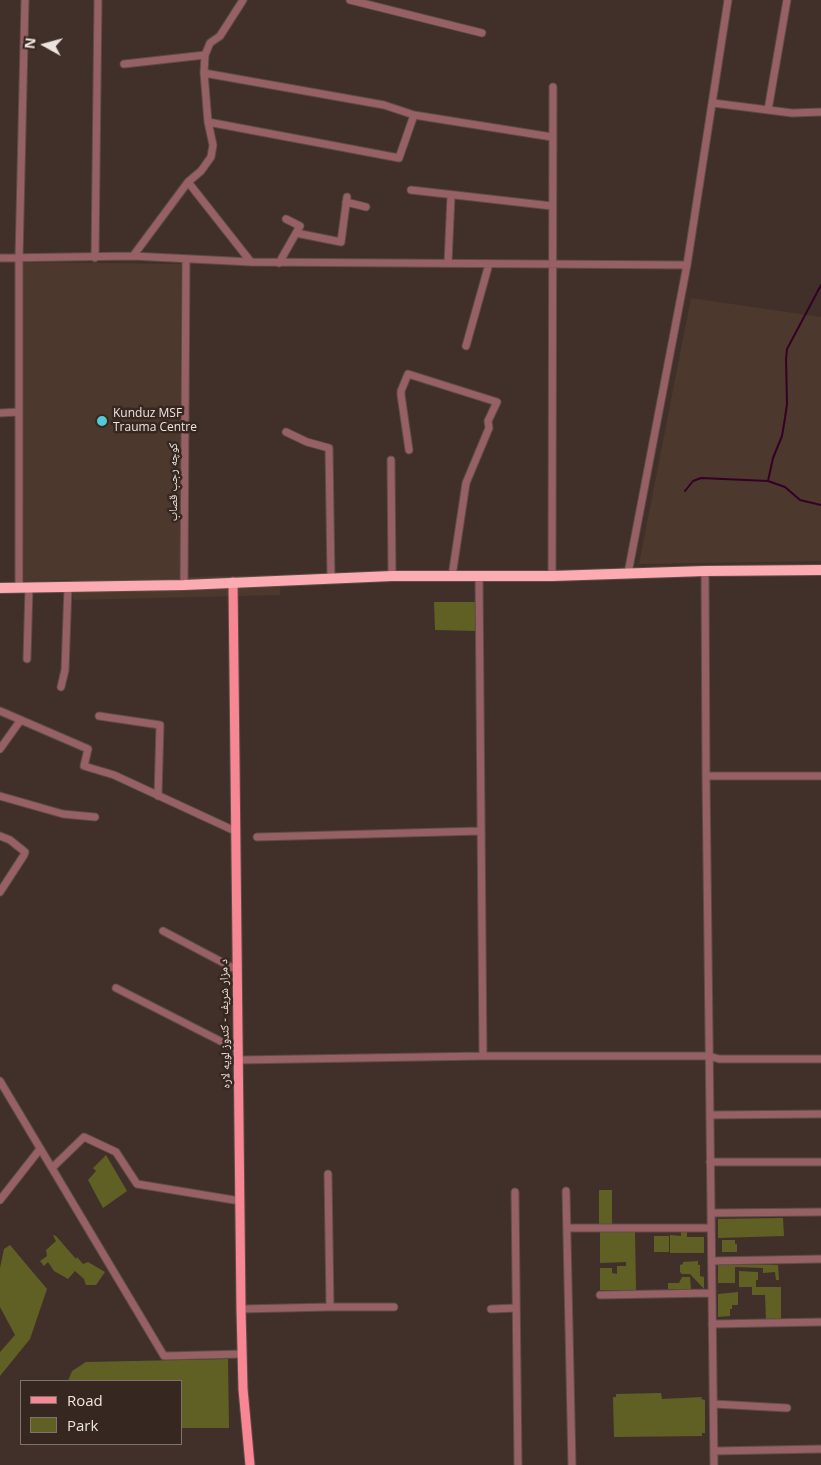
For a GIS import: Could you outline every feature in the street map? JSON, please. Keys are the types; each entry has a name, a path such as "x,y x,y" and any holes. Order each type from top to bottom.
{"highway":[{"path":"0,588 184,585 392,576 552,576 705,571 821,570"}],"main road":[{"name":"د مزار شریف - کندوز لویه لاره","path":"232,582 241,1309 243,1389 250,1465"}],"street":[{"path":"25,0 19,258 18,412 27,659"},
{"path":"95,258 98,0"},
{"path":"133,256 188,182 201,171 211,157 213,145 208,122 204,73 205,55 210,43 224,31 243,0"},
{"path":"350,0 482,33"},
{"path":"628,574 687,265 728,0"},
{"path":"768,110 787,0"},
{"path":"124,64 205,55"},
{"path":"204,73 384,105 414,115 552,137"},
{"path":"552,576 553,87"},
{"path":"713,103 792,113 821,112"},
{"path":"208,122 399,158 414,115"},
{"path":"188,182 251,262"},
{"path":"411,190 552,206"},
{"path":"448,263 451,196"},
{"path":"296,233 341,242 347,200 366,207"},
{"path":"279,263 300,226 286,219"},
{"path":"0,258 133,256 279,263 687,265"},
{"name":"کوچه رجب قصاب","path":"184,585 186,259"},
{"path":"466,346 489,264"},
{"path":"409,450 401,395 408,374 497,402 488,421 490,428 466,483 452,576"},
{"path":"0,413 18,412"},
{"path":"286,432 307,442 330,448 330,578"},
{"path":"391,460 392,576"},
{"path":"705,571 714,1465"},
{"path":"479,577 483,1056"},
{"path":"61,687 65,670 68,587"},
{"path":"0,711 88,749 84,766 114,775 236,831"},
{"path":"99,716 160,724 158,796"},
{"path":"0,749 20,721"},
{"path":"706,776 821,776"},
{"path":"0,796 62,814 95,817"},
{"path":"257,837 481,831"},
{"path":"0,836 10,840 24,852 24,855 0,892"},
{"path":"163,931 237,970"},
{"path":"116,988 238,1050"},
{"path":"238,1060 483,1056 709,1056 719,1059 821,1059"},
{"path":"0,1081 164,1356 242,1354"},
{"path":"710,1115 821,1114"},
{"path":"52,1168 84,1137 116,1152 137,1184 240,1201"},
{"path":"0,1200 40,1149"},
{"path":"710,1162 821,1162"},
{"path":"328,1174 330,1307"},
{"path":"566,1191 572,1465"},
{"path":"515,1192 518,1465"},
{"path":"711,1213 821,1212"},
{"path":"567,1228 711,1228"},
{"path":"712,1261 821,1259"},
{"path":"600,1295 712,1293"},
{"path":"241,1309 394,1307"},
{"path":"491,1309 516,1308"},
{"path":"712,1324 821,1322"},
{"path":"714,1404 786,1408"},
{"path":"714,1451 821,1449"}],"shaded area":[{"name":"Kunduz MSF Trauma Centre","path":"22,262 181,264 180,577 280,575 280,595 73,600 72,580 24,581"},
{"path":"691,298 821,317 821,561 639,564"}],"green space":[{"path":"434,602 478,602 477,631 435,630"},
{"path":"106,1155 127,1191 103,1208 88,1180 96,1171 93,1168"},
{"path":"599,1190 612,1190 612,1226 599,1226"},
{"path":"783,1218 784,1236 718,1238 718,1219"},
{"path":"600,1232 635,1232 636,1290 600,1290 600,1268 612,1268 612,1273 617,1274 617,1266 626,1266 626,1262 600,1263"},
{"path":"681,1232 687,1232 687,1237 704,1237 704,1253 670,1253 670,1235 681,1236"},
{"path":"53,1235 83,1264 88,1262 105,1272 96,1285 86,1285 84,1279 75,1271 68,1279 54,1271 48,1262 44,1266 40,1261 47,1256 46,1250 56,1241"},
{"path":"654,1236 669,1236 669,1252 654,1252"},
{"path":"722,1240 735,1240 737,1252 722,1252"},
{"path":"10,1245 47,1289 30,1339 0,1376 0,1352 15,1335 0,1307 0,1268 4,1249"},
{"path":"698,1261 700,1276 704,1277 704,1289 690,1274 682,1274 680,1272 680,1265 683,1262"},
{"path":"718,1264 778,1265 779,1280 776,1280 775,1272 763,1273 763,1268 735,1267 735,1283 718,1283"},
{"path":"739,1271 758,1272 756,1287 781,1287 781,1320 766,1320 765,1295 752,1295 752,1287 739,1287"},
{"path":"682,1277 690,1277 691,1289 668,1289 668,1283 679,1283"},
{"path":"738,1292 738,1305 732,1305 730,1316 718,1317 718,1294"},
{"path":"228,1359 229,1428 182,1428 182,1380 68,1380 72,1371 86,1362"},
{"path":"661,1393 662,1399 702,1397 701,1399 705,1400 705,1433 702,1433 702,1436 614,1437 613,1397 616,1397 616,1394"}],"waterway":[{"path":"768,481 773,458 782,436 785,418 787,404 787,349 821,285"},
{"path":"685,491 693,481 701,478 768,481 785,487 800,500 821,505"}],"place":[{"name":"Kunduz MSF Trauma Centre","path":"102,421"}]}
